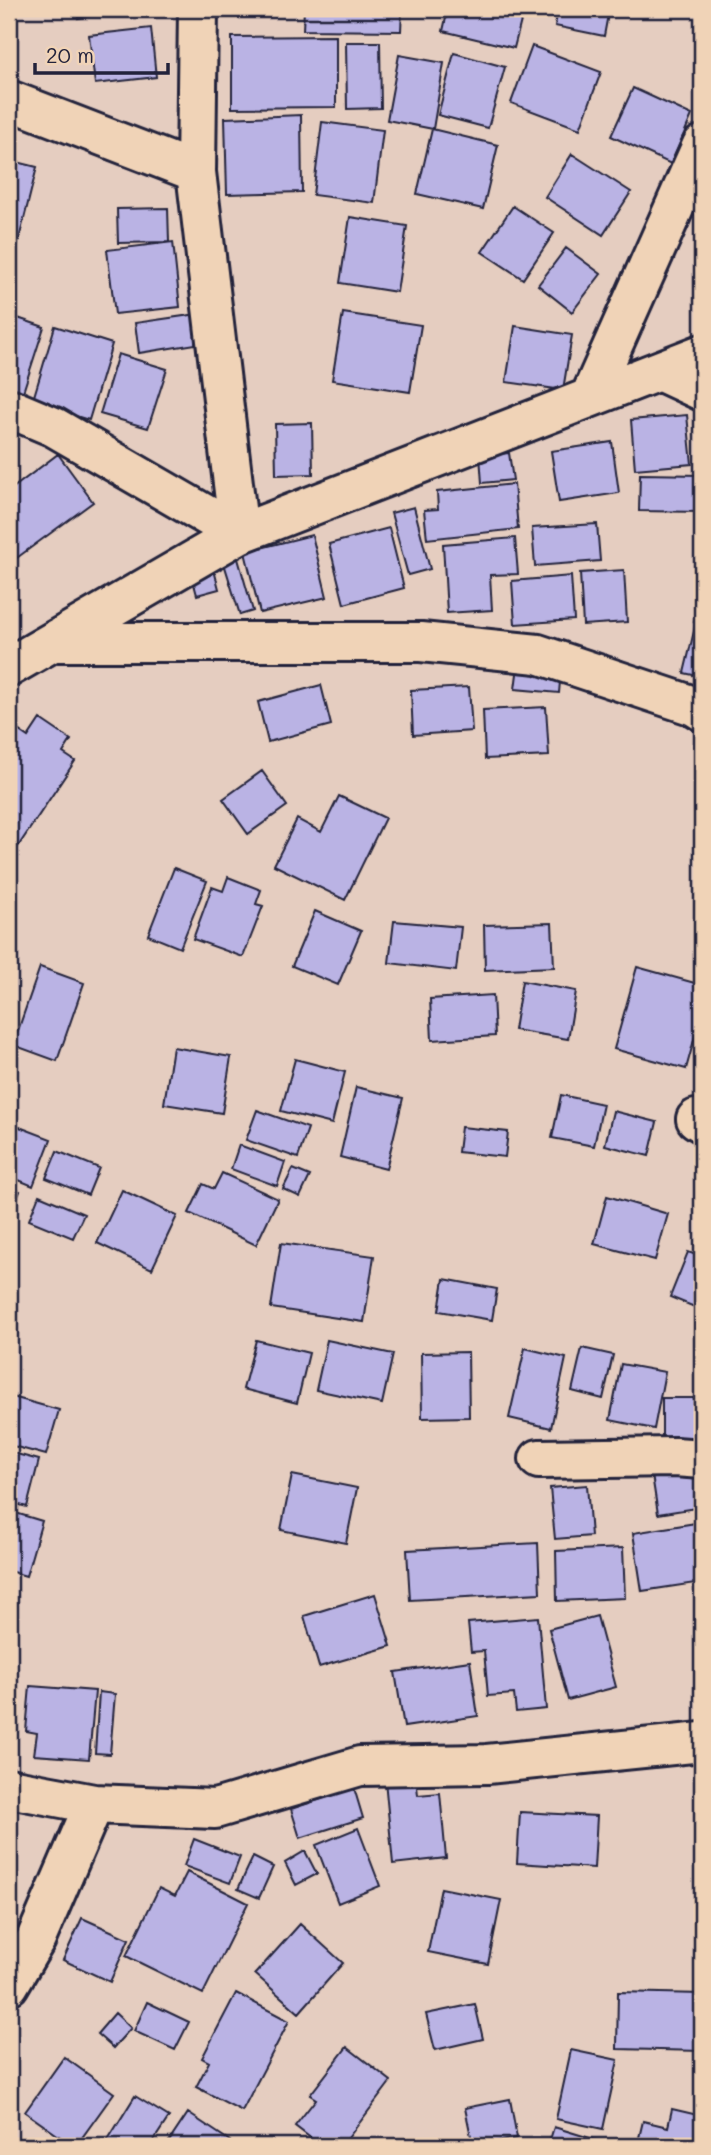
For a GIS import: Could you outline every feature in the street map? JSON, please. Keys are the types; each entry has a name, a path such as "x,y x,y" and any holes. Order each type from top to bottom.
{"street":[{"path":"198,9 196,172 239,534"},
{"path":"9,100 196,172"},
{"path":"590,397 702,145"},
{"path":"9,666 239,534 702,354"},
{"path":"659,371 702,391"},
{"path":"9,408 54,427 239,534"},
{"path":"52,642 421,642 538,654 702,711"},
{"path":"539,1459 702,1459"},
{"path":"9,1788 94,1804 215,1810 360,1766 487,1764 702,1742"},
{"path":"9,1984 36,1939 94,1804"}],"building":[{"path":"76,9 120,9 78,18"},
{"path":"304,9 402,9 401,31 303,30"},
{"path":"448,9 524,9 514,48 443,31"},
{"path":"558,9 609,9 604,36 555,26"},
{"path":"151,28 156,77 95,84 89,35"},
{"path":"336,36 336,107 232,108 232,37"},
{"path":"346,42 380,42 381,108 347,109"},
{"path":"532,46 601,72 580,129 511,103"},
{"path":"454,53 505,67 488,128 438,115"},
{"path":"399,55 444,63 433,129 387,120"},
{"path":"633,88 692,115 671,164 611,136"},
{"path":"301,115 302,192 227,194 225,118"},
{"path":"322,122 383,130 374,203 313,195"},
{"path":"432,129 498,145 483,209 417,194"},
{"path":"572,154 631,192 603,235 545,197"},
{"path":"9,160 37,167 16,251 9,249"},
{"path":"513,206 554,233 523,279 482,252"},
{"path":"168,208 169,242 118,243 117,209"},
{"path":"350,217 407,226 397,292 340,283"},
{"path":"173,242 180,307 115,314 107,250"},
{"path":"566,248 601,274 572,312 538,285"},
{"path":"343,313 421,325 410,392 332,380"},
{"path":"198,314 202,343 139,353 135,323"},
{"path":"9,315 44,327 23,392 9,388"},
{"path":"55,326 112,344 89,420 32,403"},
{"path":"515,326 572,335 563,390 506,382"},
{"path":"118,354 167,369 148,428 100,414"},
{"path":"687,415 692,464 635,469 631,420"},
{"path":"312,423 313,474 276,475 275,424"},
{"path":"612,442 619,493 559,502 551,451"},
{"path":"509,453 513,480 482,483 480,456"},
{"path":"58,454 93,502 14,560 9,554 9,491"},
{"path":"640,474 702,475 702,512 639,511"},
{"path":"514,484 518,529 427,539 424,510 438,509 437,492"},
{"path":"414,507 430,569 408,575 391,513"},
{"path":"597,524 600,561 535,566 532,528"},
{"path":"389,528 404,588 344,604 329,544"},
{"path":"312,535 327,597 260,613 245,552"},
{"path":"515,538 518,574 490,575 492,610 447,613 443,544"},
{"path":"237,555 253,611 240,615 223,560"},
{"path":"213,566 219,589 197,595 191,573"},
{"path":"624,570 627,622 583,625 580,573"},
{"path":"571,576 574,620 515,624 512,581"},
{"path":"702,589 702,625 694,622"},
{"path":"695,627 702,629 702,677 684,673"},
{"path":"518,666 561,670 559,693 515,689"},
{"path":"321,685 331,725 268,742 258,702"},
{"path":"469,687 472,731 413,735 411,690"},
{"path":"546,707 549,756 485,759 483,710"},
{"path":"40,719 71,740 63,753 75,761 9,860 9,724 28,737"},
{"path":"262,771 287,806 248,834 223,799"},
{"path":"339,796 385,818 345,900 274,865 297,819 321,832"},
{"path":"174,868 207,881 180,948 148,935"},
{"path":"228,877 261,890 256,904 263,906 243,957 193,939 212,887 223,891"},
{"path":"315,911 361,931 338,985 292,966"},
{"path":"394,921 461,927 456,971 389,963"},
{"path":"552,923 554,967 485,970 484,925"},
{"path":"40,967 84,983 57,1061 13,1045"},
{"path":"637,967 702,985 702,1011 686,1069 614,1049"},
{"path":"522,981 576,991 568,1039 514,1030"},
{"path":"493,995 495,1036 432,1040 430,999"},
{"path":"173,1047 231,1057 222,1113 164,1104"},
{"path":"295,1059 345,1072 332,1124 281,1111"},
{"path":"356,1087 403,1098 386,1169 340,1157"},
{"path":"561,1095 603,1104 594,1146 552,1138"},
{"path":"257,1110 308,1128 298,1158 246,1140"},
{"path":"613,1111 657,1122 649,1156 605,1145"},
{"path":"9,1123 51,1139 33,1186 9,1176"},
{"path":"461,1127 508,1132 505,1157 458,1152"},
{"path":"239,1145 285,1162 277,1186 231,1169"},
{"path":"57,1151 99,1168 88,1195 46,1178"},
{"path":"293,1169 310,1176 300,1197 283,1189"},
{"path":"222,1173 278,1199 256,1245 189,1213 203,1184 214,1189"},
{"path":"9,1187 20,1191 9,1221"},
{"path":"122,1190 177,1216 152,1269 97,1243"},
{"path":"39,1195 84,1214 73,1238 29,1220"},
{"path":"607,1196 668,1214 655,1260 594,1244"},
{"path":"281,1243 374,1256 364,1322 271,1308"},
{"path":"688,1252 702,1257 702,1310 670,1297"},
{"path":"444,1279 497,1289 492,1320 439,1311"},
{"path":"256,1340 309,1353 297,1403 243,1389"},
{"path":"327,1340 393,1354 382,1404 316,1390"},
{"path":"525,1348 566,1358 551,1428 509,1418"},
{"path":"582,1348 613,1355 603,1399 572,1391"},
{"path":"468,1352 469,1417 422,1418 421,1353"},
{"path":"621,1364 665,1372 654,1429 610,1420"},
{"path":"9,1396 59,1410 46,1455 9,1445"},
{"path":"662,1398 694,1398 694,1441 662,1441"},
{"path":"9,1452 39,1460 27,1507 9,1502 16,1476 9,1475"},
{"path":"702,1468 702,1507 658,1514 652,1475"},
{"path":"292,1475 357,1488 346,1543 281,1530"},
{"path":"587,1485 591,1536 555,1539 550,1488"},
{"path":"9,1511 42,1521 26,1576 9,1571"},
{"path":"702,1522 702,1582 642,1591 633,1533"},
{"path":"538,1543 540,1593 410,1600 407,1550"},
{"path":"623,1548 625,1598 557,1601 556,1551"},
{"path":"375,1594 391,1646 319,1667 304,1616"},
{"path":"597,1616 616,1687 568,1700 549,1629"},
{"path":"538,1617 546,1709 516,1712 514,1694 488,1696 484,1651 471,1652 468,1623"},
{"path":"470,1661 478,1716 404,1727 395,1672"},
{"path":"30,1686 95,1691 89,1759 34,1755 37,1733 26,1731"},
{"path":"99,1692 115,1694 110,1754 95,1753"},
{"path":"416,1777 418,1795 440,1793 446,1858 393,1864 385,1780"},
{"path":"354,1788 363,1818 300,1838 291,1809"},
{"path":"520,1812 597,1816 594,1868 517,1863"},
{"path":"358,1828 380,1886 338,1903 316,1845"},
{"path":"194,1839 240,1857 230,1883 184,1866"},
{"path":"305,1851 317,1874 296,1885 285,1863"},
{"path":"253,1857 273,1867 259,1898 238,1889"},
{"path":"187,1872 248,1903 203,1994 126,1956 159,1888 175,1896"},
{"path":"441,1888 501,1900 488,1964 428,1952"},
{"path":"82,1918 129,1939 110,1982 63,1960"},
{"path":"300,1924 343,1963 299,2013 255,1974"},
{"path":"618,1992 702,1994 702,2051 617,2049"},
{"path":"236,1993 289,2021 242,2111 196,2087 209,2062 202,2058"},
{"path":"147,2002 189,2022 175,2050 134,2031"},
{"path":"475,2004 483,2039 435,2050 426,2014"},
{"path":"115,2013 131,2028 113,2048 97,2034"},
{"path":"347,2047 391,2081 342,2146 321,2146 295,2126 316,2099 310,2095"},
{"path":"571,2050 618,2060 603,2129 556,2119"},
{"path":"64,2057 114,2093 76,2146 25,2112"},
{"path":"135,2096 169,2117 150,2146 104,2146"},
{"path":"510,2099 517,2138 473,2146 465,2108"},
{"path":"672,2109 702,2116 702,2146 637,2146 643,2121 668,2127"},
{"path":"188,2113 230,2141 227,2146 166,2146"},
{"path":"554,2127 603,2142 602,2146 548,2146"}]}
